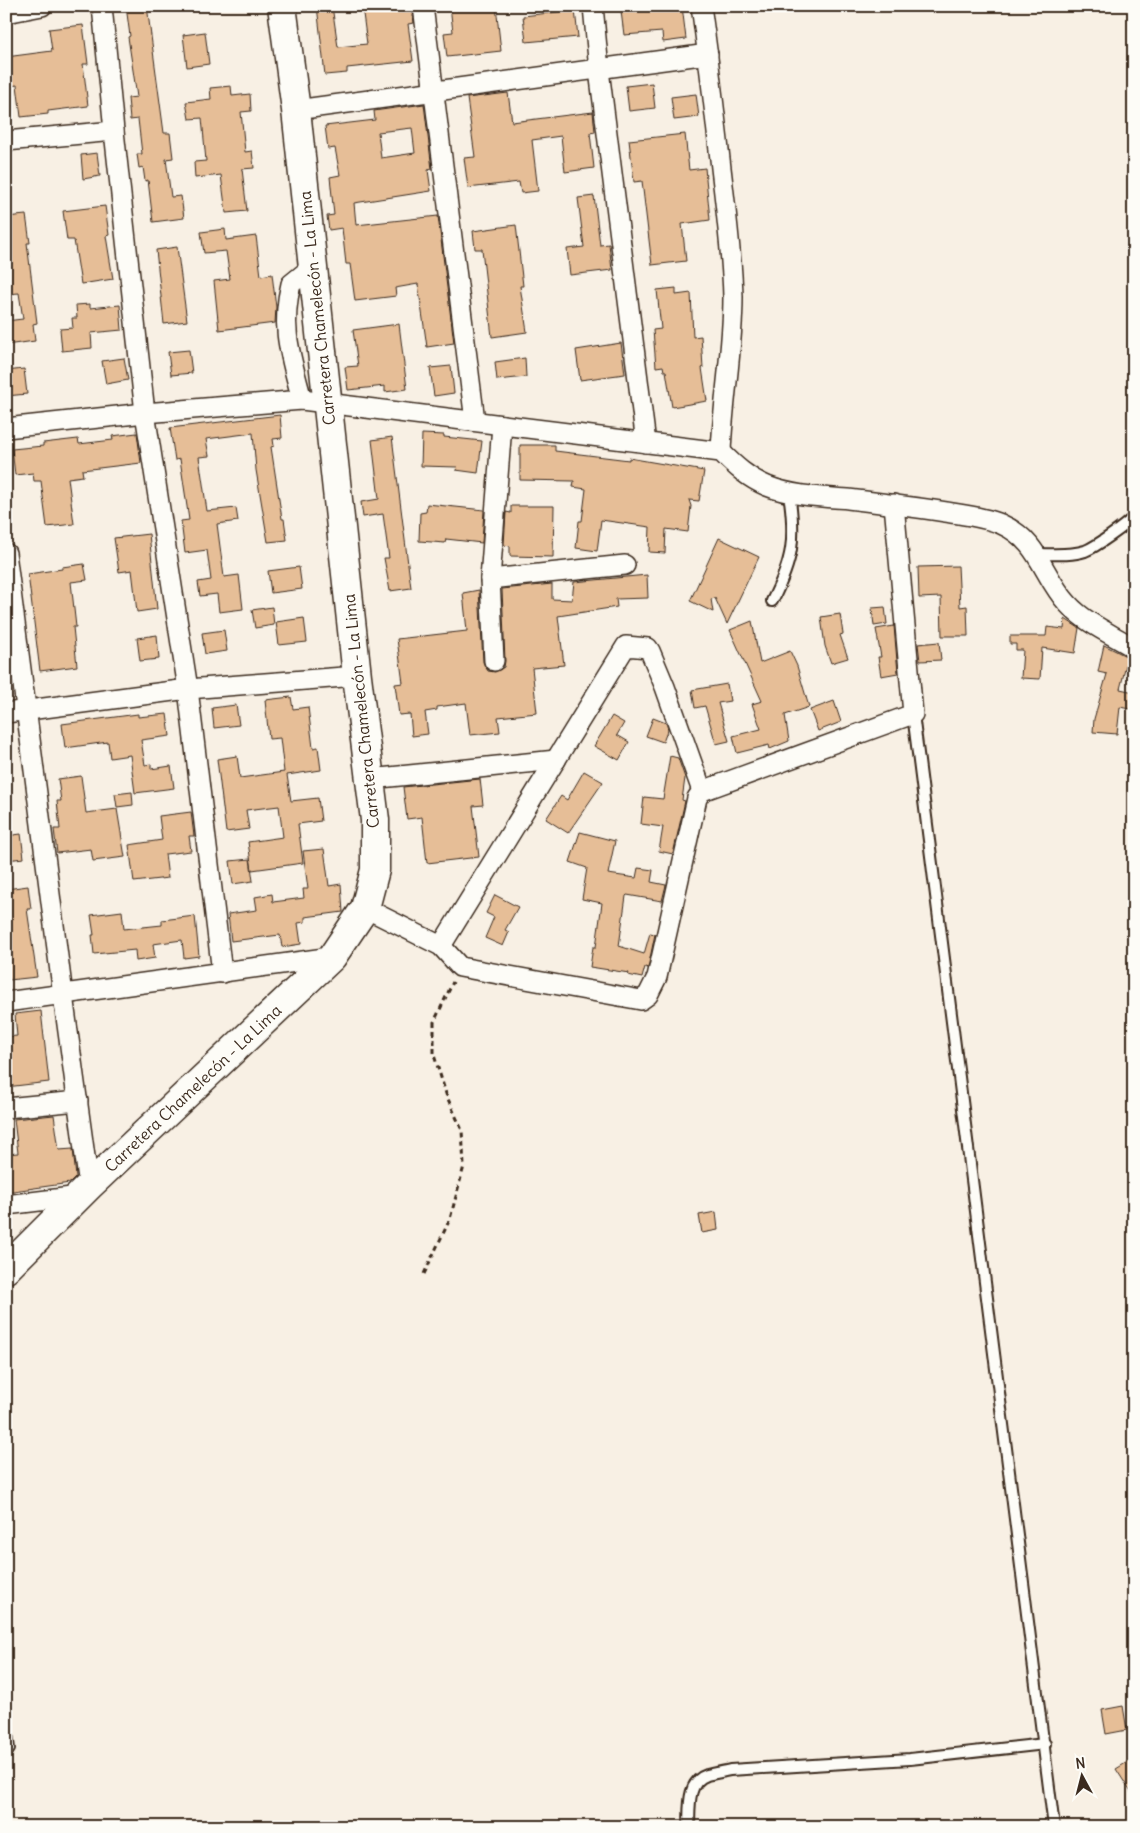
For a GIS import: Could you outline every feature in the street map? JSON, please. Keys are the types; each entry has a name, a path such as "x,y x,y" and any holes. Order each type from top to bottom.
{"street":[{"path":"6,13 42,6"},
{"path":"102,6 145,413 188,690 222,972"},
{"name":"Carretera Chamelecón - La Lima","path":"6,1269 85,1191 332,957 365,908 375,870 375,820 357,676 315,401 312,267 296,110 282,6"},
{"path":"423,6 475,421"},
{"path":"593,6 599,70 646,443"},
{"path":"701,6 730,243 733,296 732,335 722,417 722,452"},
{"path":"296,110 708,54"},
{"path":"6,140 114,131"},
{"path":"6,428 145,413 315,401 722,452 739,470 766,485 789,493 894,504 974,516 1001,524 1021,536 1037,554 1053,586 1069,606 1092,623 1134,648"},
{"path":"494,660 490,579 502,425"},
{"path":"365,908 441,946 460,967 641,1000 648,994 658,977 697,798 702,791 913,714 894,504"},
{"path":"6,553 10,615 27,710 78,1101 85,1191 6,1205"},
{"path":"490,579 625,565"},
{"path":"441,946 626,646 648,648 665,687 702,791"},
{"path":"6,712 188,690 357,676"},
{"path":"370,779 556,760"},
{"path":"6,1002 332,957"},
{"path":"6,1108 78,1101"}],"lane":[{"path":"772,601 785,576 792,549 793,521 789,493"},
{"path":"1037,554 1062,555 1085,551 1128,524 1134,516"},
{"path":"913,714 1054,1827"},
{"path":"6,1725 9,1750 6,1753"},
{"path":"689,1827 691,1790 697,1781 705,1775 730,1770 910,1759 1044,1744"}],"path":[{"path":"424,1274 450,1219 464,1166 462,1130 447,1097 434,1055 434,1022 460,967"}],"building":[{"path":"126,6 147,6 164,133 170,133 173,158 166,159 171,197 181,196 184,218 153,222 148,180 145,181 143,167 139,168 137,154 142,154 138,119 130,120 128,98 137,97 128,37 130,36"},
{"path":"317,6 332,6 338,47 367,44 362,6 406,6 406,9 412,8 414,23 408,24 413,61 347,68 347,73 325,75"},
{"path":"450,6 496,6 501,51 447,57 444,33 453,32"},
{"path":"659,6 682,6 686,39 663,42 662,32 624,35 621,11"},
{"path":"575,10 578,37 526,42 523,16"},
{"path":"83,25 88,64 83,64 88,106 48,111 48,114 21,117 17,85 10,86 6,57 52,51 49,29"},
{"path":"205,32 209,64 187,67 183,35"},
{"path":"652,83 655,108 629,111 626,86"},
{"path":"231,86 232,96 250,94 251,111 241,112 245,152 252,151 254,168 242,169 247,211 226,213 221,175 195,178 194,162 206,161 202,118 189,119 186,102 211,99 210,88"},
{"path":"508,93 512,122 593,112 595,132 590,133 594,168 565,172 561,136 532,140 538,191 521,193 519,182 468,188 464,158 475,157 467,98"},
{"path":"696,94 699,117 674,120 671,97"},
{"path":"424,104 432,169 428,170 431,191 354,203 356,225 438,216 454,343 427,347 418,284 395,288 396,296 355,301 350,264 346,264 342,228 329,230 327,216 334,215 330,177 340,175 335,148 328,149 325,126 375,120 374,111","holes":["412,128 415,153 381,158 378,132"]},
{"path":"685,134 689,170 705,168 710,220 682,224 686,261 652,265 642,181 634,182 629,140"},
{"path":"97,153 100,176 83,179 81,155"},
{"path":"594,196 600,245 609,244 612,270 570,275 567,249 584,247 578,198"},
{"path":"105,206 109,235 106,236 113,279 81,284 74,240 67,240 63,211"},
{"path":"26,215 30,243 27,243 37,323 33,324 35,341 6,345 6,321 23,319 19,293 6,294 6,217"},
{"path":"516,225 523,286 520,286 527,332 492,337 482,249 475,249 473,231"},
{"path":"225,229 226,240 256,236 261,276 272,274 276,307 275,323 219,330 214,281 230,279 226,251 204,253 201,232"},
{"path":"177,247 187,321 164,324 156,250"},
{"path":"676,288 676,295 691,293 693,337 701,336 702,368 707,401 672,407 666,371 664,371 663,366 656,367 653,330 661,329 657,290"},
{"path":"90,304 90,308 120,305 122,330 91,333 92,348 62,351 60,329 73,328 72,318 77,318 76,305"},
{"path":"399,324 407,389 385,392 385,386 348,390 345,367 358,366 353,330"},
{"path":"621,343 625,374 580,380 576,350"},
{"path":"189,350 192,373 171,375 168,352"},
{"path":"124,358 128,380 106,384 102,361"},
{"path":"525,358 526,377 497,380 495,362"},
{"path":"451,366 454,393 434,396 430,368"},
{"path":"24,369 27,394 6,396 6,371"},
{"path":"280,415 282,438 273,439 274,446 271,447 287,540 268,542 256,470 253,433 206,439 209,456 199,457 207,511 236,508 238,521 217,524 224,577 239,575 243,609 219,612 217,594 200,596 198,582 211,580 207,550 185,553 181,521 189,520 180,459 175,460 170,428"},
{"path":"137,433 141,463 82,470 83,476 68,478 74,524 47,527 41,481 34,481 33,473 15,475 12,449 43,446 43,443 78,439 79,444 113,440 112,436"},
{"path":"422,434 444,435 444,437 482,441 478,473 456,470 457,467 421,466"},
{"path":"392,437 411,588 390,591 384,558 389,558 383,514 363,517 361,502 379,499 372,440"},
{"path":"520,445 555,445 555,451 629,460 629,458 704,471 699,501 689,500 691,506 688,532 666,529 665,553 649,552 650,527 601,520 597,551 576,548 579,521 582,521 586,489 573,487 574,481 520,480"},
{"path":"427,504 484,510 482,543 446,539 445,543 419,541 420,513 426,512"},
{"path":"511,506 554,506 553,557 510,556 510,546 504,545 506,512 511,513"},
{"path":"149,534 157,609 137,612 132,570 119,572 114,538"},
{"path":"719,538 759,557 727,624 715,598 711,599 713,612 690,601"},
{"path":"84,564 87,580 71,582 76,627 73,627 77,666 40,671 28,574"},
{"path":"958,566 960,607 967,606 968,636 942,636 941,597 919,598 918,567"},
{"path":"299,567 302,589 271,593 268,571"},
{"path":"647,575 648,598 616,599 617,607 558,616 564,665 532,668 537,713 498,717 500,732 470,735 466,703 437,707 437,710 425,712 428,734 412,736 410,714 399,715 395,684 403,683 397,639 467,631 463,593 479,590 483,662 488,671 495,672 504,667 505,661 502,589 552,584 552,599 572,600 574,582"},
{"path":"272,607 274,625 255,628 252,610"},
{"path":"885,607 887,624 874,626 872,608"},
{"path":"840,614 843,634 840,635 848,658 831,663 825,646 821,617"},
{"path":"304,618 307,642 279,645 276,622"},
{"path":"1065,619 1079,628 1075,653 1042,648 1040,679 1021,678 1023,650 1016,650 1016,644 1010,644 1010,636 1046,636 1047,627 1064,629"},
{"path":"752,621 760,663 790,651 797,666 809,707 785,715 789,741 770,749 769,745 737,753 733,736 761,729 752,704 762,701 730,630"},
{"path":"894,626 898,673 881,676 878,657 881,657 876,629"},
{"path":"224,630 227,651 205,654 202,633"},
{"path":"157,635 159,659 140,661 137,638"},
{"path":"939,642 941,660 920,661 918,644"},
{"path":"1104,645 1128,657 1120,689 1134,692 1134,710 1120,707 1117,734 1093,732 1094,719 1107,674 1098,672"},
{"path":"727,684 730,701 718,703 729,741 716,744 705,706 695,708 692,690"},
{"path":"291,697 293,709 308,707 313,748 318,747 321,770 287,775 291,801 318,798 321,821 298,824 303,863 252,870 248,842 283,837 279,806 246,810 249,829 226,832 217,759 237,756 240,778 284,772 280,738 269,739 265,700"},
{"path":"834,701 841,722 818,731 810,710"},
{"path":"236,705 239,725 214,728 212,708"},
{"path":"138,714 138,717 167,714 170,736 141,740 145,765 151,764 151,769 171,766 174,788 135,793 130,755 110,758 108,742 65,748 62,724"},
{"path":"612,716 624,723 617,735 629,742 619,760 594,746"},
{"path":"653,718 666,723 668,729 663,742 646,736"},
{"path":"670,756 678,758 685,778 682,800 685,801 673,854 659,851 663,827 641,824 644,797 663,799"},
{"path":"584,771 603,782 568,833 546,819 561,796 567,800"},
{"path":"81,776 86,813 117,809 125,857 93,861 91,849 57,853 54,829 60,829 57,801 61,801 58,779"},
{"path":"480,779 483,805 473,806 479,857 427,863 422,817 407,819 403,787"},
{"path":"132,792 133,805 117,807 115,794"},
{"path":"191,812 194,836 189,836 191,851 165,854 168,878 134,882 129,845 162,840 159,816"},
{"path":"580,832 615,841 608,874 636,878 638,868 653,870 651,882 666,885 662,901 626,896 619,946 644,954 650,933 655,934 648,968 645,967 642,978 628,975 629,973 590,967 593,947 596,947 602,903 582,899 587,868 570,862"},
{"path":"21,834 24,858 6,860 6,836"},
{"path":"324,849 329,886 341,884 343,912 305,917 305,922 298,923 301,944 282,947 280,935 231,941 228,914 257,910 255,897 272,894 273,902 304,898 303,889 308,889 303,851"},
{"path":"250,859 253,881 233,884 230,861"},
{"path":"28,886 31,909 27,909 37,977 9,980 6,958 6,889"},
{"path":"495,895 518,907 505,930 509,932 503,946 485,938 494,917 486,913"},
{"path":"122,911 124,929 162,925 162,920 195,916 199,956 184,958 182,940 153,944 155,958 136,961 135,950 94,954 91,915"},
{"path":"41,1011 49,1082 6,1087 6,1037 17,1036 15,1014"},
{"path":"54,1115 59,1150 73,1149 76,1177 70,1183 6,1192 6,1154 18,1153 14,1119"},
{"path":"716,1212 718,1230 702,1233 699,1215"},
{"path":"1123,1706 1127,1730 1106,1734 1102,1710"},
{"path":"1134,1758 1134,1797 1116,1769"}]}
